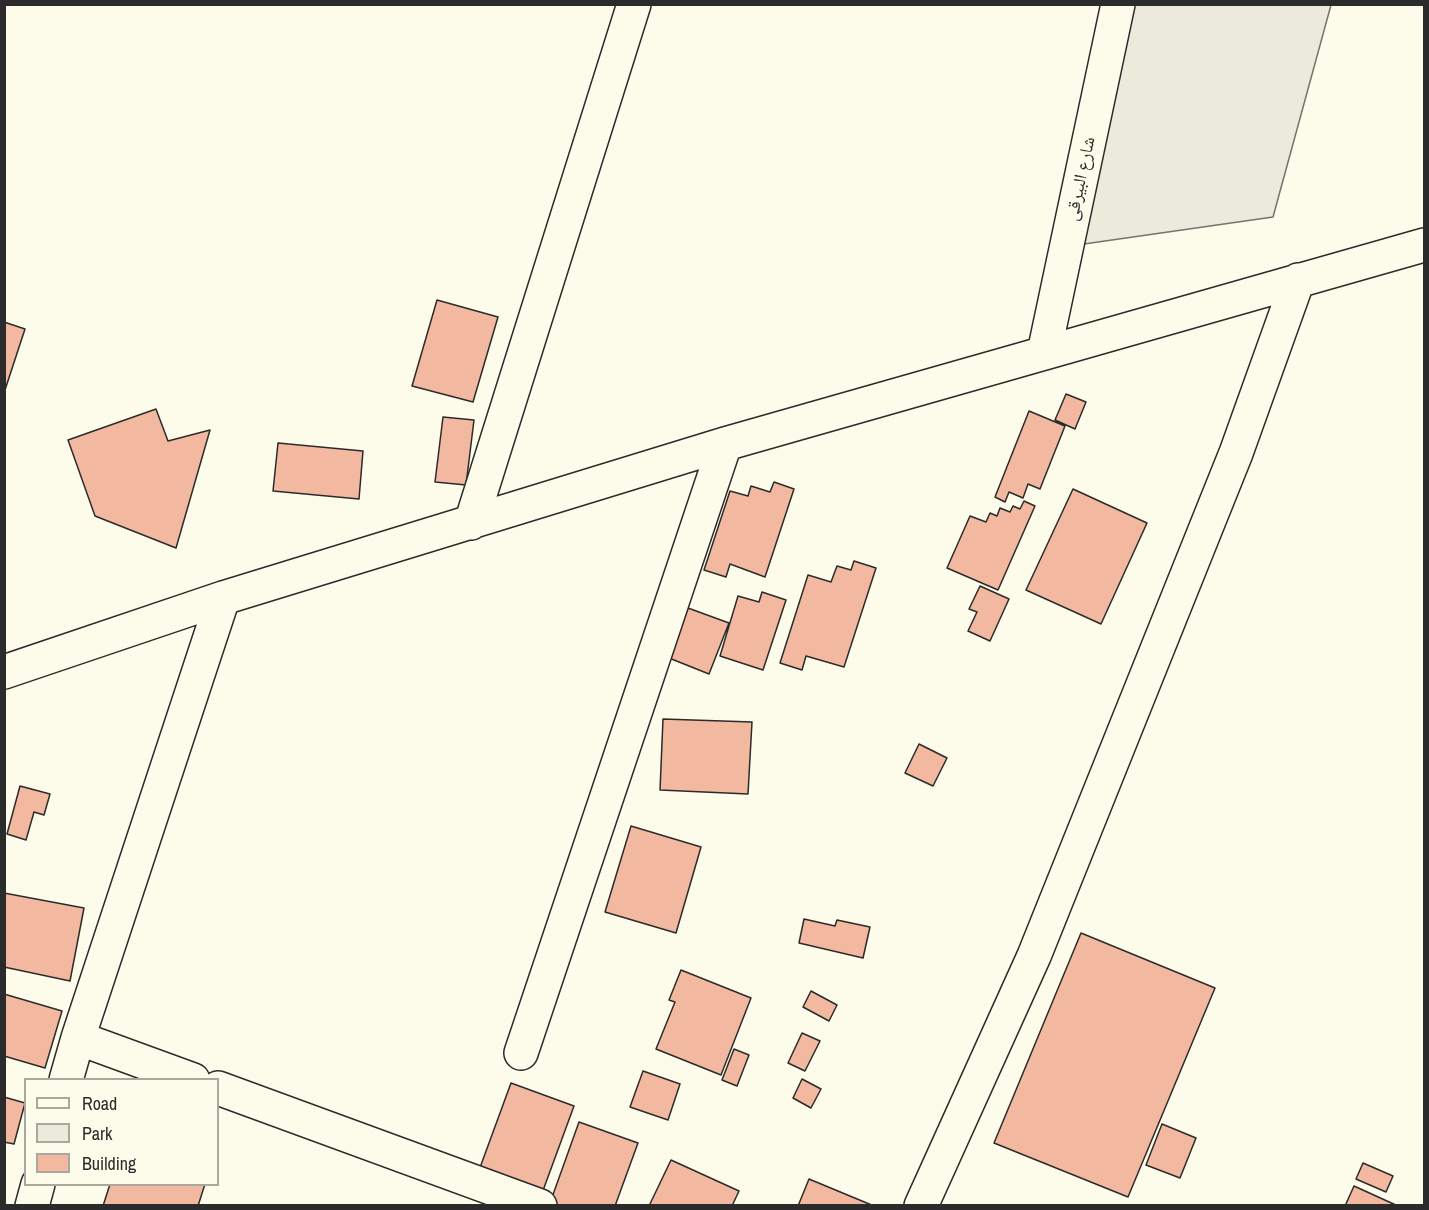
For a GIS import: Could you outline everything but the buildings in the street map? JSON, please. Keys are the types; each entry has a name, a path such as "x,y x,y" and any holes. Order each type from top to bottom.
{"street":[{"path":"471,523 634,4"},
{"name":"شارع البيرقى","path":"1044,352 1118,4"},
{"path":"4,672 223,598 725,444 1425,245"},
{"path":"921,1206 1039,945 1236,453 1298,280"},
{"path":"521,1053 725,444"},
{"path":"67,1078 223,598"},
{"path":"78,1038 188,1078"},
{"path":"219,1088 540,1206"},
{"path":"32,1206 38,1186"}],"green space":[{"path":"1133,5 1331,5 1273,217 1084,244"}]}
